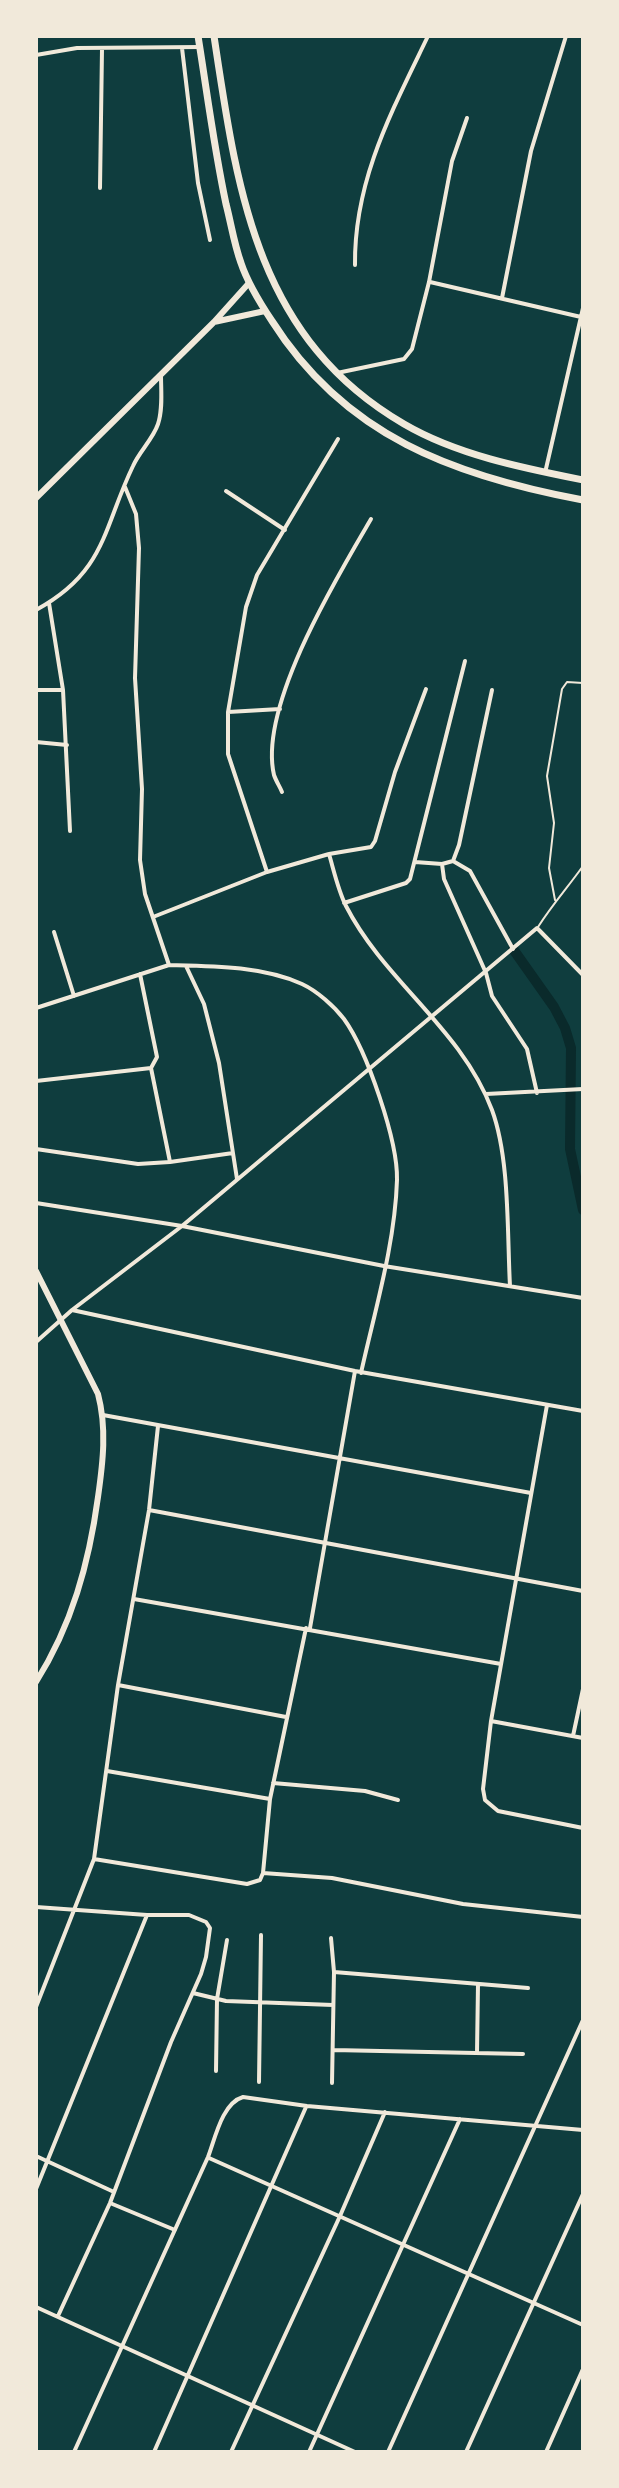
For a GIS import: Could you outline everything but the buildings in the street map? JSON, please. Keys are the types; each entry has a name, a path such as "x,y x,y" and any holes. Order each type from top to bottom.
{"highway":[{"path":"198,36 216,157 235,243 249,283 293,353 323,387 358,416 397,441 478,474 531,490 583,500"},
{"path":"214,36 231,150 257,248 293,320 335,373 392,416 423,434 504,463 583,480"}],"main road":[{"path":"36,498 214,322 249,283"},
{"path":"214,322 265,311"},
{"path":"36,1271 98,1394 103,1415 102,1465 85,1568 67,1624 36,1682"}],"street":[{"path":"355,265 355,236 361,196 378,147 428,36"},
{"path":"502,298 531,151 566,36"},
{"path":"36,55 59,50 200,47"},
{"path":"182,48 198,183 210,240"},
{"path":"100,188 102,49"},
{"path":"335,373 404,359 412,349 429,282 452,161 467,118"},
{"path":"429,282 582,318"},
{"path":"545,473 583,308"},
{"path":"36,610 49,603 78,577 97,555 133,465 158,426 161,375"},
{"path":"267,872 228,754 228,712 250,594 257,575 338,439"},
{"path":"125,487 136,514 139,548 135,678 142,789 140,860 145,894 169,965"},
{"path":"226,491 285,530"},
{"path":"282,792 274,775 273,751 280,709 297,658 315,620 371,519"},
{"path":"49,603 63,690 70,831"},
{"path":"344,903 410,879 465,661"},
{"path":"153,917 267,872 374,844 395,772 426,689"},
{"path":"36,690 63,690"},
{"path":"453,861 492,690"},
{"path":"228,712 280,709"},
{"path":"36,742 67,745"},
{"path":"329,854 344,903 357,925 401,984 447,1032 485,1094 499,1133 503,1159 510,1286"},
{"path":"414,862 442,864 453,861 470,871 513,949"},
{"path":"442,864 444,879 486,973 492,996 527,1049 537,1093"},
{"path":"36,1342 60,1319 182,1226 537,928 583,975"},
{"path":"54,932 74,996"},
{"path":"36,1008 169,965 240,969 302,984 323,998 344,1019 368,1068 394,1149 397,1177 395,1208 384,1266 338,1456 325,1544 273,1783 260,1880 247,1884 94,1859"},
{"path":"186,966 204,1004 219,1063 237,1179"},
{"path":"36,1081 151,1068 156,1063 140,974"},
{"path":"151,1068 170,1162"},
{"path":"485,1094 583,1089"},
{"path":"36,1149 138,1164 233,1153"},
{"path":"36,1203 182,1226 384,1266 583,1298"},
{"path":"72,1310 358,1372 583,1411"},
{"path":"547,1405 491,1721 483,1789 485,1800 498,1811 583,1828"},
{"path":"103,1415 531,1493"},
{"path":"36,2007 94,1859 118,1685 149,1510 158,1426"},
{"path":"149,1510 583,1591"},
{"path":"134,1599 501,1664"},
{"path":"118,1685 286,1717"},
{"path":"573,1736 583,1689"},
{"path":"491,1721 583,1738"},
{"path":"107,1771 270,1799"},
{"path":"273,1783 365,1791 398,1800"},
{"path":"263,1873 332,1878 463,1904 583,1917"},
{"path":"36,1907 189,1915 206,1922 210,1928 206,1957 193,1993 171,2042 110,2203 58,2316"},
{"path":"36,2189 147,1915"},
{"path":"259,2082 261,1935"},
{"path":"331,1938 334,1972 332,2083"},
{"path":"216,2071 217,1999 227,1940"},
{"path":"334,1972 528,1988"},
{"path":"477,2053 478,1984"},
{"path":"193,1993 217,1999 333,2005"},
{"path":"388,2452 583,2020"},
{"path":"333,2050 523,2054"},
{"path":"74,2452 230,2104 243,2097 307,2106 583,2130"},
{"path":"154,2452 307,2106"},
{"path":"231,2452 385,2111"},
{"path":"309,2452 460,2119"},
{"path":"36,2156 114,2192"},
{"path":"208,2157 583,2325"},
{"path":"466,2452 583,2194"},
{"path":"110,2203 175,2230"},
{"path":"36,2307 355,2452"},
{"path":"546,2452 583,2369"}],"lane":[{"path":"555,900 549,868 554,823 547,776 562,689 567,682 583,683"},
{"path":"537,928 583,866"}],"waterway":[{"path":"513,949 554,1007 571,1048 570,1149 583,1210"}]}
